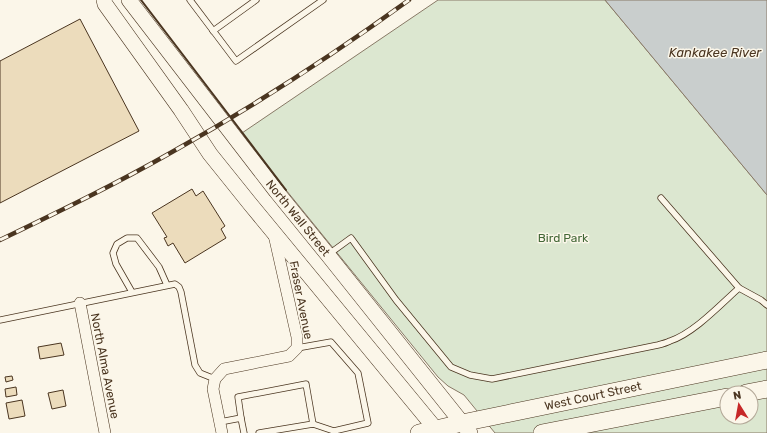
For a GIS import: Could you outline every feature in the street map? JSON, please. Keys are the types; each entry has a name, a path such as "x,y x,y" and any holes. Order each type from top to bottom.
{"main road":[{"path":"104,0 210,154 431,432"},
{"name":"North Wall Street","path":"129,0 235,139 466,428"},
{"name":"West Court Street","path":"431,432 466,428 767,360"},
{"path":"547,432 719,399"}],"street":[{"name":"Fraser Avenue","path":"215,379 224,369 289,356 297,348 297,337 273,232"},
{"name":"North Alma Avenue","path":"80,303 105,433"},
{"path":"215,379 213,389 222,433"}],"lane":[{"path":"190,0 236,61 323,0"},
{"path":"213,31 256,0"},
{"path":"661,198 739,288 767,305"},
{"path":"132,292 116,264 113,253 117,244 127,238 137,238 159,267 167,285"},
{"path":"328,255 351,238 396,300 451,367 470,375 492,380 671,341 684,335 739,288"},
{"path":"0,320 175,284 179,287 195,365 200,373 215,379"},
{"path":"259,433 313,424 334,431 368,423 358,373 331,342 297,348"},
{"path":"244,433 238,397 306,384 313,424"},
{"path":"220,422 241,418"}],"green space":[{"name":"Bird Park","path":"438,0 605,0 767,195 767,433 495,433 464,395 448,386 438,377 286,190 242,133"}],"water":[{"name":"Kankakee River","path":"605,0 767,0 767,195"}],"building":[{"path":"80,19 139,131 0,203 0,61"},
{"path":"192,189 196,196 203,191 225,226 221,229 226,238 185,263 173,243 168,246 164,238 167,237 152,213"},
{"path":"61,343 64,355 40,359 38,347"},
{"path":"12,376 13,380 6,382 5,377"},
{"path":"16,387 17,395 6,397 5,389"},
{"path":"63,390 66,406 52,409 48,393"},
{"path":"22,400 25,416 9,419 6,403"}],"railway":[{"path":"0,240 108,187 203,135 293,79 409,0"}],"wall":[{"path":"141,0 286,190"}]}
